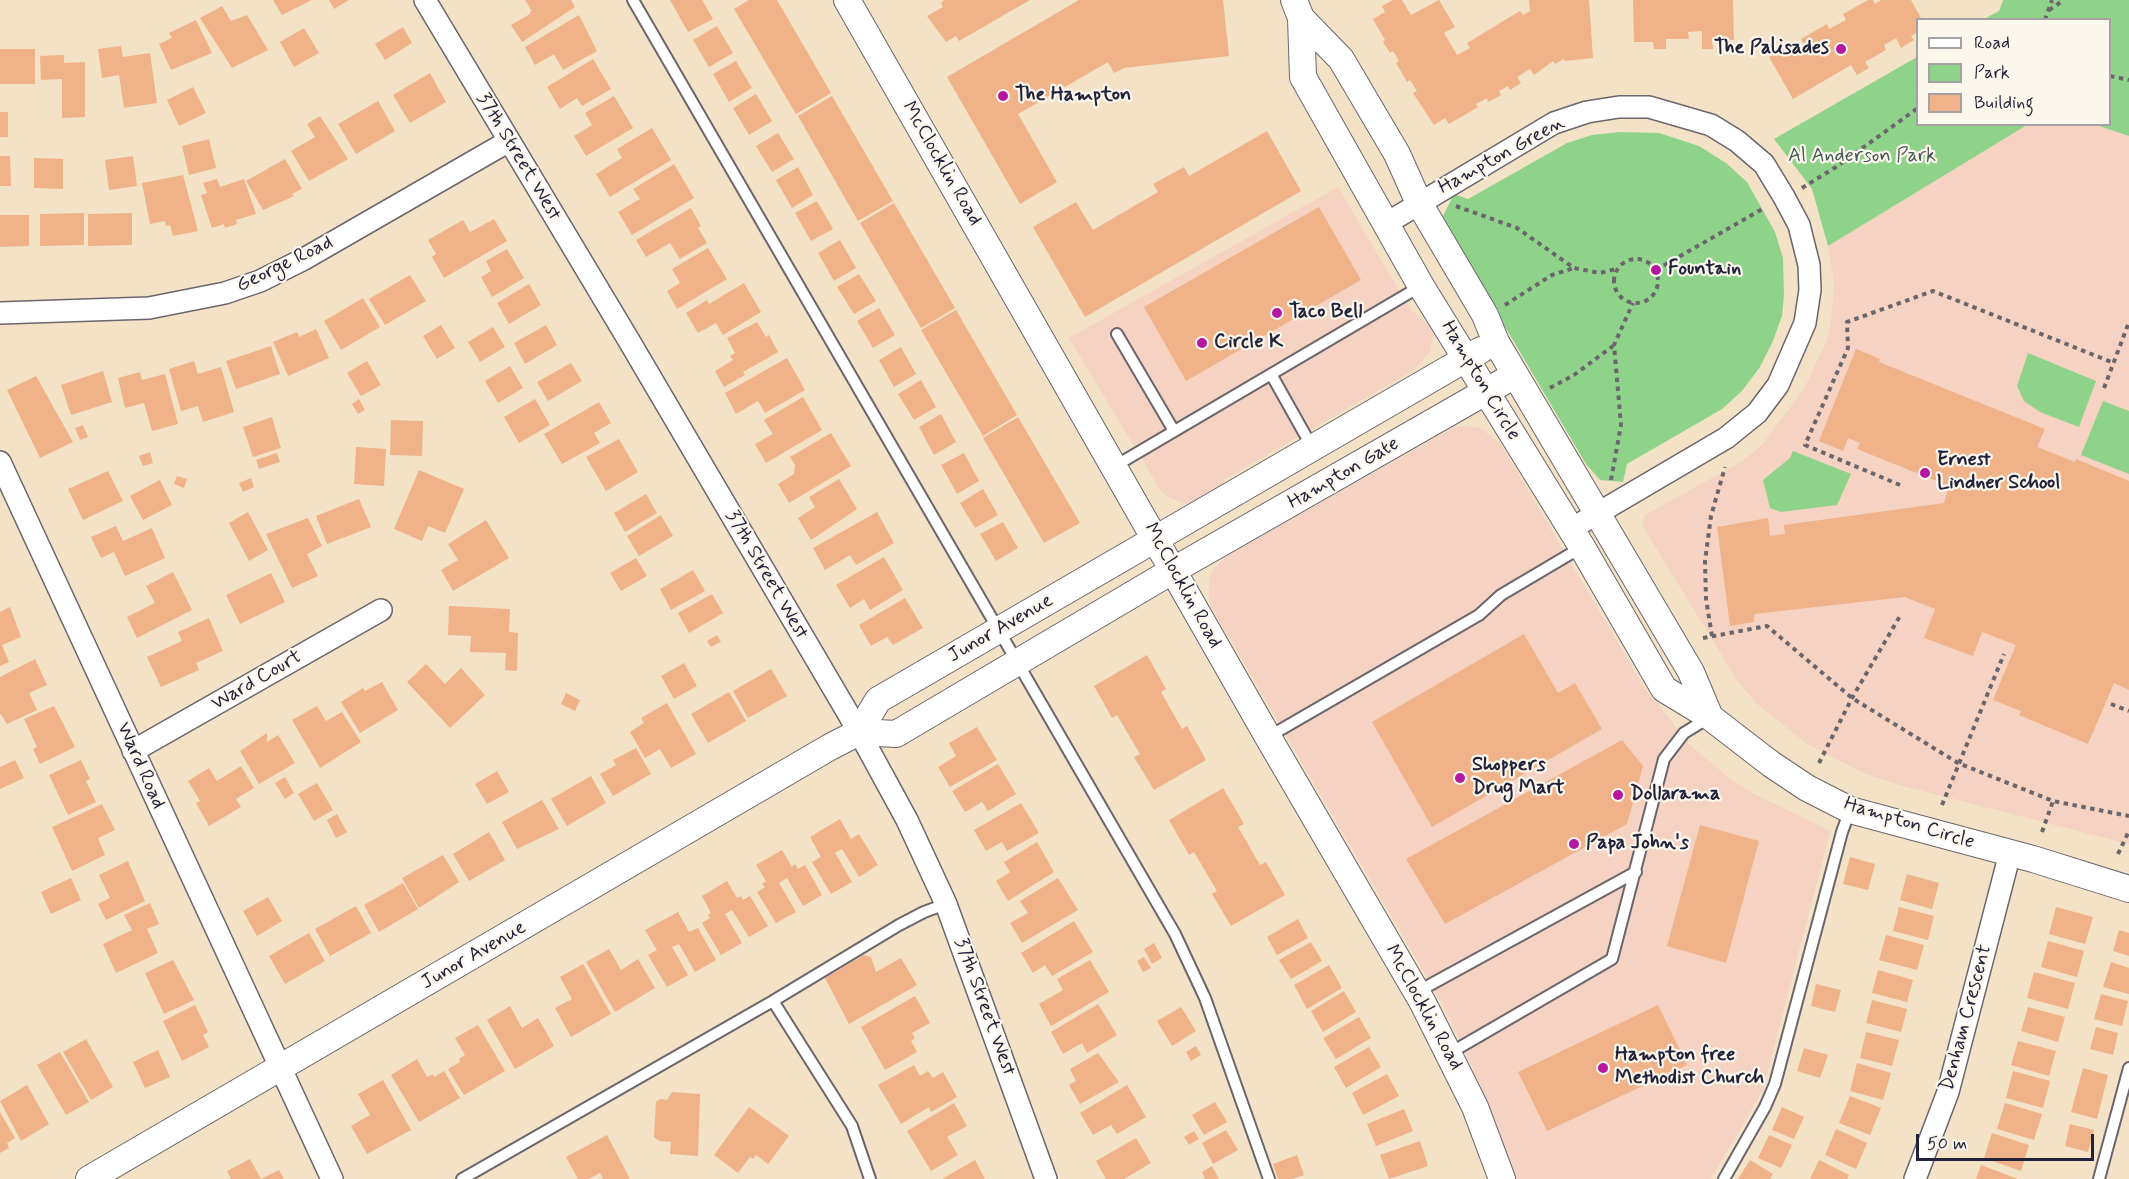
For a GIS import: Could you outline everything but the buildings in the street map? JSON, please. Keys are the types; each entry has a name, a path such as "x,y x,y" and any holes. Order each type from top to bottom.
{"street":[{"name":"37th Street West","path":"425,0 859,732 913,831 946,904 1046,1179"},
{"name":"McClocklin Road","path":"847,0 1115,466 1172,571 1417,992 1450,1053 1475,1107 1502,1179"},
{"name":"Hampton Circle","path":"1298,9 1341,59 1397,154 1419,203 1485,315 1496,342 1691,672 1710,717"},
{"name":"Hampton Circle","path":"1298,9 1303,77 1421,286 1576,538 1664,689 1710,717 1771,764 1807,788 1850,810 2010,853 2129,889"},
{"name":"Hampton Green","path":"1387,223 1554,123 1587,112 1619,107 1649,107 1711,125 1737,141 1764,164 1784,197 1799,225 1809,265 1810,290 1805,322 1779,385 1757,413 1726,438 1596,513 1576,538"},
{"name":"George Road","path":"0,313 149,308 225,293 260,281 304,259 509,141"},
{"name":"Hampton Gate","path":"1156,539 1496,342"},
{"name":"Hampton Gate","path":"1172,571 1515,375"},
{"name":"Ward Road","path":"0,462 332,1179"},
{"name":"Junor Avenue","path":"89,1179 859,732 878,700 1156,539"},
{"name":"Junor Avenue","path":"859,732 896,734 1172,571"},
{"name":"Ward Court","path":"133,751 381,610"},
{"name":"Denham Crescent","path":"1915,1179 1948,1092 2010,853"}],"lane":[{"path":"633,0 1018,662 1191,965 1269,1179"},
{"path":"1115,466 1421,286"},
{"path":"1117,334 1174,431"},
{"path":"1271,374 1313,449"},
{"path":"1268,737 1479,615 1501,595 1576,538"},
{"path":"1450,1053 1612,959 1664,759 1684,733 1710,717"},
{"path":"1724,1179 1765,1107 1775,1084 1842,832 1850,810"},
{"path":"1417,992 1636,872"},
{"path":"462,1179 773,1001 899,925 946,904"},
{"path":"773,1001 852,1126 870,1179"},
{"path":"2099,1179 2129,1068"}],"path":[{"path":"2045,18 2052,0"},
{"path":"2048,11 2064,0"},
{"path":"2111,76 2129,80"},
{"path":"1801,188 1836,167 1916,109"},
{"path":"1453,205 1517,228 1574,268 1600,273 1616,269 1628,260 1636,258 1650,263 1656,270 1658,283 1653,296 1633,303 1626,301 1616,291 1613,283 1616,269"},
{"path":"1656,270 1769,205"},
{"path":"1502,306 1552,275 1574,268"},
{"path":"1900,485 1805,445 1848,348 1847,322 1933,291 2114,363"},
{"path":"1612,487 1610,477 1619,437 1621,412 1614,372 1614,345 1633,303"},
{"path":"2104,388 2129,322"},
{"path":"1542,393 1574,375 1614,345"},
{"path":"1712,636 1706,599 1705,561 1707,539 1725,466"},
{"path":"1819,763 1852,698 1900,616"},
{"path":"1703,638 1767,626 1852,698 1958,763 2054,801 2129,816"},
{"path":"1942,805 2004,654"},
{"path":"2111,704 2129,711"},
{"path":"2042,832 2054,801"},
{"path":"2118,854 2129,831"}],"shaded area":[{"name":"Ernest Lindner School","path":"2025,126 2099,126 2129,136 2129,844 1899,785 1866,774 1807,744 1756,703 1737,680 1642,525 1645,515 1741,462 1762,445 1804,389 1827,340 1831,322 1834,283 1828,246"},
{"path":"1338,187 1410,309 1428,324 1433,333 1430,352 1414,370 1225,479 1221,487 1196,503 1186,504 1168,497 1161,491 1069,338"},
{"path":"1455,427 1480,428 1500,443 1644,687 1689,744 1729,778 1750,792 1830,831 1763,1090 1711,1179 1516,1179 1488,1101 1443,1005 1209,603 1209,579 1214,568 1225,557"}],"green space":[{"path":"2003,0 2129,0 2129,136 2099,126 2111,126 2111,18 1986,18 1999,11"},
{"name":"Al Anderson Park","path":"1916,58 1916,126 2025,126 1828,246 1812,189 1774,139"},
{"path":"1620,132 1659,133 1699,146 1726,163 1747,182 1775,232 1783,258 1784,295 1782,316 1773,341 1760,367 1742,391 1722,409 1627,464 1623,482 1600,480 1586,464 1445,225 1443,216 1454,194 1468,199 1567,143 1592,135"},
{"path":"2028,353 2096,381 2079,427 2040,412 2024,401 2017,386"},
{"path":"2103,401 2129,411 2129,474 2081,455"},
{"path":"1793,451 1851,474 1837,505 1781,512 1770,508 1763,480 1790,458"}],"place":[{"name":"The Palisades","path":"1841,49"},
{"name":"The Hampton","path":"1003,96"},
{"name":"Fountain","path":"1656,270"},
{"name":"Taco Bell","path":"1277,313"},
{"name":"Circle K","path":"1202,343"},
{"name":"Ernest Lindner School","path":"1925,473"},
{"name":"Shoppers Drug Mart","path":"1460,778"},
{"name":"Dollarama","path":"1618,795"},
{"name":"Papa John's","path":"1574,844"},
{"name":"Hampton free Methodist Church","path":"1603,1068"}]}
